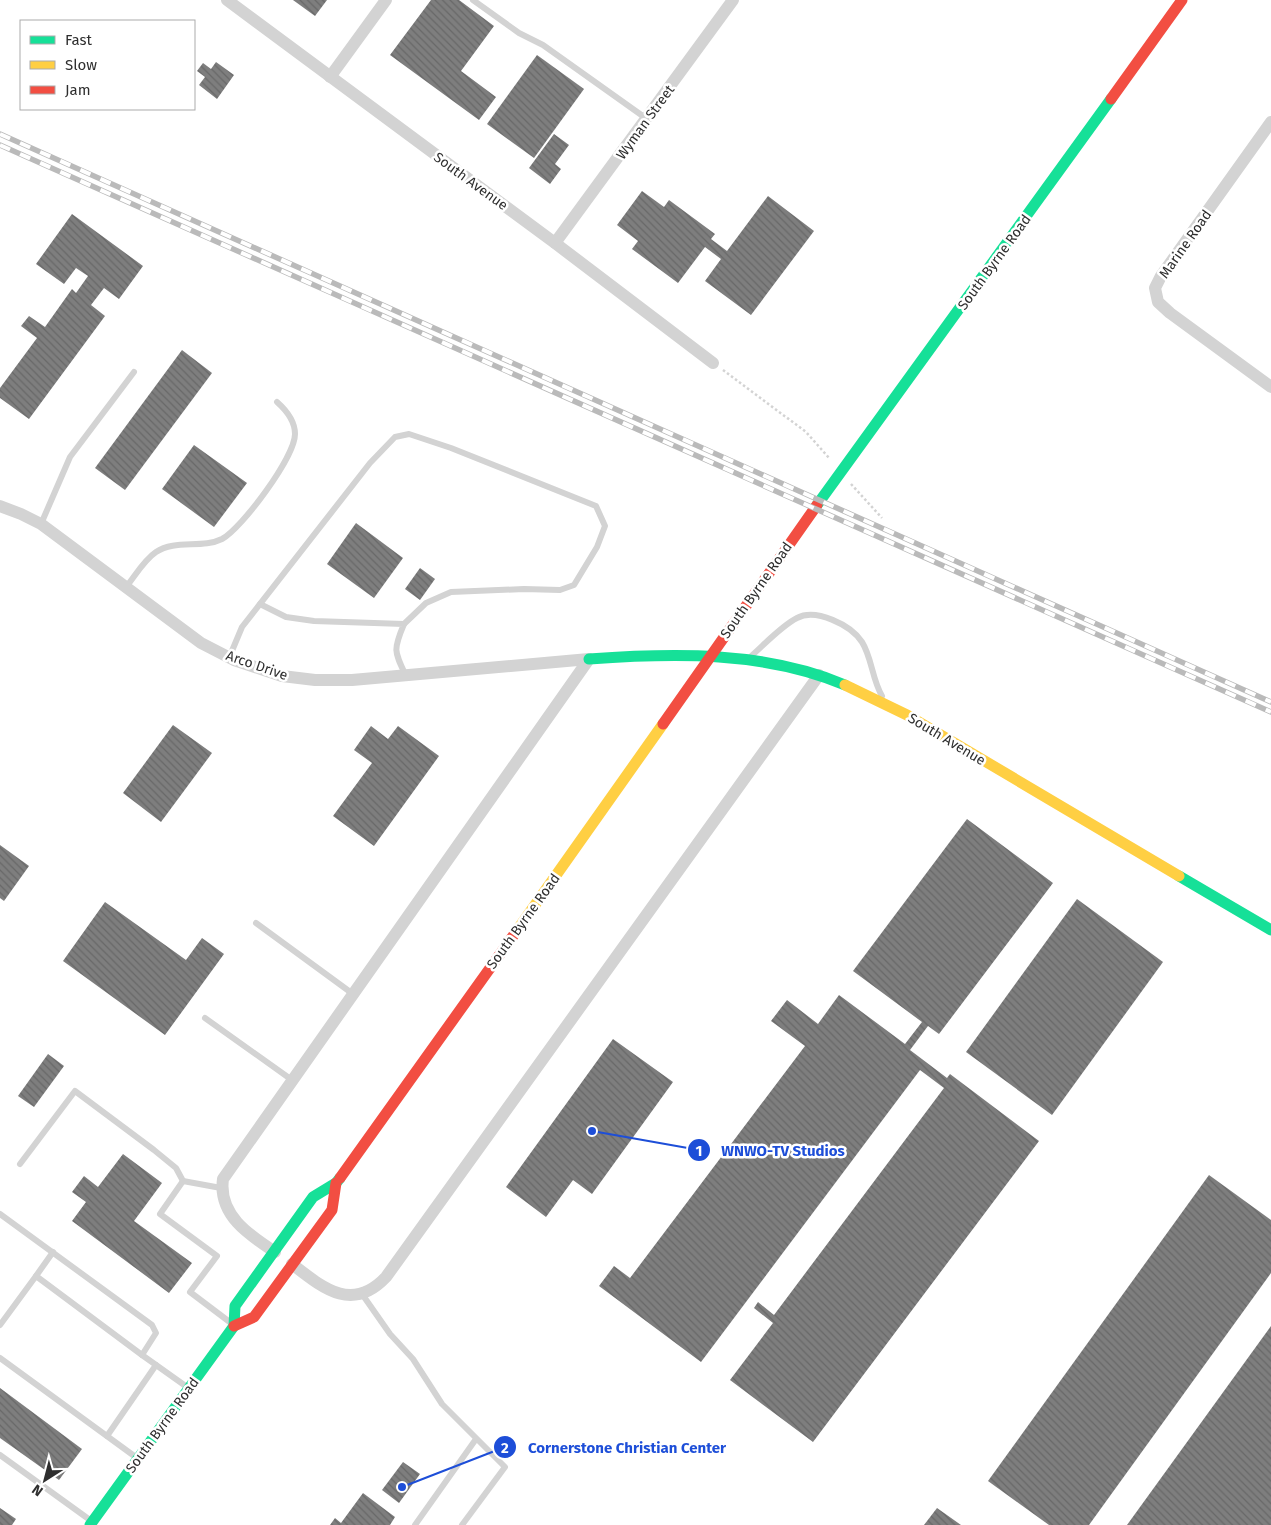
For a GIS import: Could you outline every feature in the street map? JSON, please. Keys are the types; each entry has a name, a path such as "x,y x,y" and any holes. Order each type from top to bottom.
{"main road":[{"name":"South Byrne Road","path":"234,1326 235,1306 313,1197 336,1184 794,537 1182,0"},
{"name":"South Avenue","path":"589,659 678,655 769,663 819,675 866,694 887,705 1271,930"},
{"name":"South Byrne Road","path":"91,1523 234,1326 254,1317 332,1210 336,1184"}],"street":[{"name":"South Avenue","path":"227,0 555,243 713,363"},
{"path":"330,77 386,0"},
{"name":"Wyman Street","path":"555,243 733,0"},
{"name":"Marine Road","path":"1271,122 1154,288 1158,302 1170,313 1271,387"},
{"name":"Arco Drive","path":"0,506 41,524 202,643 229,658 282,676 315,680 352,680 589,659"},
{"path":"275,1252 250,1236 234,1220 225,1204 221,1188 223,1179 589,659"},
{"path":"292,1264 310,1278 334,1291 347,1295 362,1294 370,1291 386,1276 819,675"}],"lane":[{"path":"473,0 519,33 544,45 647,119"},
{"path":"41,524 70,457 134,372"},
{"path":"126,587 156,552 166,547 214,542 231,533 262,497 288,458 294,445 295,432 291,419 277,402"},
{"path":"229,658 242,627 370,463 395,437 409,434 452,448 596,506 605,526 597,548 574,585 560,590 524,589 451,592 426,603 404,624 396,643 396,654 406,676"},
{"path":"260,604 286,617 314,622 404,624"},
{"path":"746,660 789,622 799,616 835,619 847,626 862,641 878,690 887,705"},
{"path":"256,922 353,994"},
{"path":"205,1018 292,1080"},
{"path":"20,1164 75,1091 176,1168 183,1181"},
{"path":"183,1181 221,1188"},
{"path":"183,1181 160,1214 217,1256 190,1292 234,1326"},
{"path":"0,1214 152,1325 156,1333 142,1355"},
{"path":"0,1325 53,1252"},
{"path":"36,1276 188,1389"},
{"path":"362,1294 390,1334 413,1359 442,1404 505,1467 462,1525"},
{"path":"0,1358 138,1458"},
{"path":"107,1436 156,1366"},
{"path":"415,1525 476,1439"},
{"path":"0,1455 91,1523"}],"path":[{"path":"713,363 806,432 831,461"},
{"path":"850,483 882,518"}],"building":[{"path":"293,0 327,0 315,16"},
{"path":"431,0 459,0 494,26 461,71 496,97 479,120 390,55"},
{"path":"537,55 584,89 534,158 487,124"},
{"path":"216,62 234,75 217,99 199,85 205,77 197,71 203,63 211,69"},
{"path":"554,134 569,145 555,164 561,169 550,184 529,168"},
{"path":"642,191 664,207 669,200 715,234 711,239 727,251 768,196 814,231 751,315 705,281 721,259 705,247 678,283 632,249 638,241 617,225"},
{"path":"72,214 143,266 119,299 104,288 91,305 105,316 29,419 0,398 0,388 37,338 21,326 29,316 45,327 72,289 76,293 88,276 76,268 64,284 36,264"},
{"path":"182,350 212,373 125,490 95,468"},
{"path":"194,445 247,483 214,527 162,489"},
{"path":"356,523 403,558 374,598 327,564"},
{"path":"420,568 435,579 420,600 405,589"},
{"path":"173,725 212,753 161,822 123,793"},
{"path":"371,726 388,739 398,726 439,756 374,846 333,816 372,763 354,750"},
{"path":"967,819 1053,883 939,1034 928,1026 910,1050 947,1078 950,1074 1039,1141 813,1442 730,1380 773,1323 754,1308 758,1302 774,1315 944,1088 920,1070 701,1362 599,1286 614,1266 630,1278 805,1046 771,1021 787,1000 818,1024 839,995 905,1044 922,1022 853,971"},
{"path":"0,845 29,866 4,901 0,898"},
{"path":"1077,899 1163,962 1052,1115 966,1052"},
{"path":"105,902 186,960 202,938 224,954 165,1035 63,961"},
{"path":"613,1039 673,1082 592,1194 573,1180 546,1217 506,1187"},
{"path":"48,1054 64,1066 34,1107 18,1096"},
{"path":"123,1154 162,1183 134,1221 192,1263 169,1293 72,1221 86,1202 72,1192 84,1176 98,1187"},
{"path":"1209,1175 1271,1220 1271,1273 1089,1525 1049,1525 988,1481"},
{"path":"1271,1326 1271,1525 1127,1525"},
{"path":"0,1388 82,1449 59,1480 0,1438"},
{"path":"403,1462 420,1474 399,1503 382,1490"},
{"path":"363,1493 395,1517 390,1525 330,1525 335,1518 341,1523"},
{"path":"0,1508 16,1519 12,1525 0,1525"},
{"path":"937,1508 961,1525 924,1525"}],"railway":[{"path":"0,134 1271,702"},
{"path":"0,145 1271,712"}],"traffic: fast":[{"path":"817,505 1111,99"},
{"path":"589,659 686,656 751,660 815,674 845,685"},
{"path":"1179,876 1271,930"},
{"path":"90,1525 234,1326 235,1306 313,1197 336,1183 340,1178"}],"traffic: slow":[{"path":"845,685 907,715 1179,876"},
{"path":"518,929 663,724"}],"traffic: jam":[{"path":"1111,99 1182,0"},
{"path":"663,724 817,505"},
{"path":"340,1178 518,929"},
{"path":"234,1326 254,1317 332,1210 336,1183"}],"place":[{"name":"WNWO-TV Studios","path":"592,1131"},
{"name":"Cornerstone Christian Center","path":"402,1487"}]}
